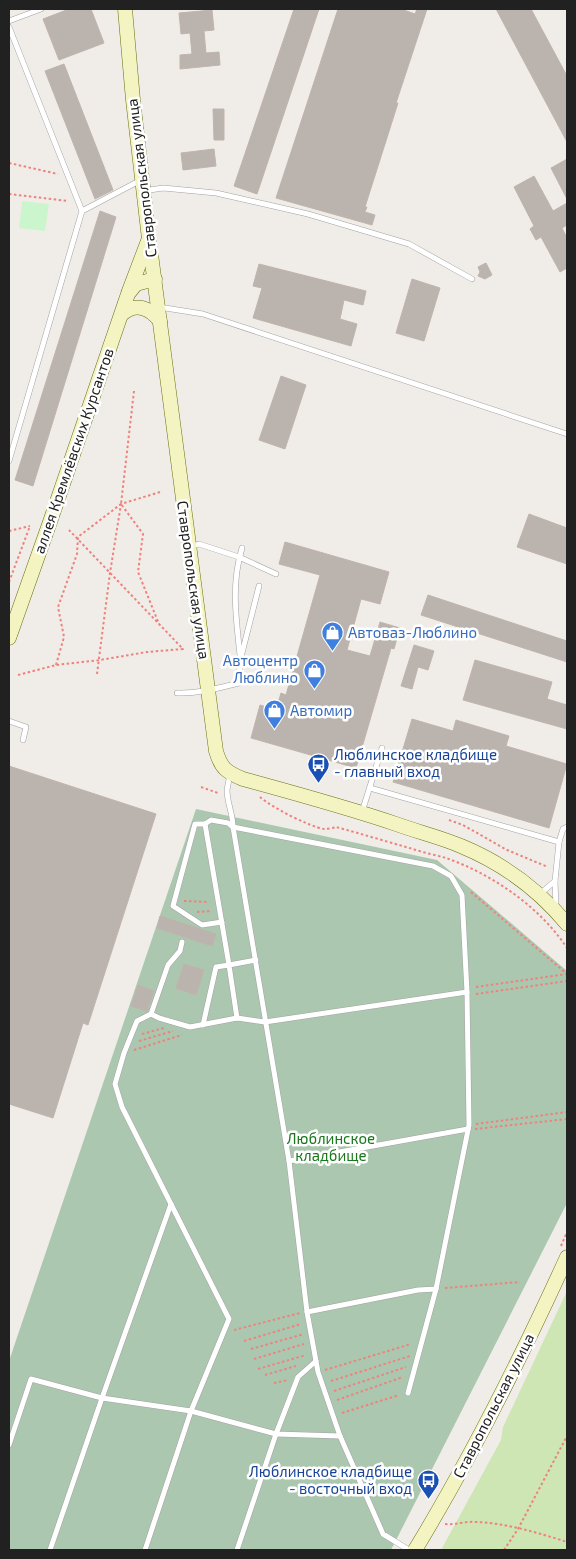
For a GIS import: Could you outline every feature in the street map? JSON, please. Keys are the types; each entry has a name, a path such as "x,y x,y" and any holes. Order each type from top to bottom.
{"street":[{"name":"Ставропольская улица","path":"125,9 142,185 216,750 220,762 231,774"},
{"name":"аллея Кремлёвских Курсантов","path":"9,638 128,294 149,239"},
{"path":"128,294 136,284 155,280"},
{"path":"122,314 132,308 145,308 151,311 160,321"},
{"path":"231,774 362,813 461,846 490,859 515,875 556,910 567,924"},
{"name":"Ставропольская улица","path":"415,1550 498,1402 567,1258"}],"lane":[{"path":"9,21 41,9"},
{"path":"9,26 82,211 9,461"},
{"path":"82,211 142,185 216,193 308,214 410,244 472,279"},
{"path":"158,307 192,315 204,314 567,434"},
{"path":"188,547 199,544 239,557 276,574"},
{"path":"177,693 208,691 239,683 240,661 235,606 235,573 242,548"},
{"path":"240,661 259,586"},
{"path":"9,721 26,727 22,740"},
{"path":"362,813 382,748"},
{"path":"231,774 227,789 289,1161 307,1312 318,1372 340,1436 383,1534 408,1550"},
{"path":"370,788 559,842"},
{"path":"222,922 202,926 173,906 195,824 206,824 211,820 228,823 233,827 433,866 451,876 462,896 467,992 468,1127 436,1289 408,1393"},
{"path":"206,824 237,1018"},
{"path":"556,910 555,881 559,842 563,829 567,828"},
{"path":"539,894 555,881"},
{"path":"145,1550 192,1411 225,1333 229,1319 122,1107 116,1084 124,1053 137,1021 151,1014 168,965 180,951 182,942"},
{"path":"203,1025 216,967 256,960"},
{"path":"151,1014 190,1027 237,1018 265,1022 467,992"},
{"path":"289,1161 468,1127"},
{"path":"50,1550 171,1204"},
{"path":"307,1312 418,1290 436,1289"},
{"path":"237,1550 276,1434 298,1377 316,1361"},
{"path":"9,1445 31,1380 102,1398 192,1411 276,1434 340,1436"}],"path":[{"path":"9,163 68,176"},
{"path":"9,194 79,202"},
{"path":"97,674 121,504 134,391"},
{"path":"56,665 64,637 58,607 77,554 78,537 121,504 160,492"},
{"path":"121,504 143,534 138,572 160,626"},
{"path":"9,531 30,526 9,582"},
{"path":"18,675 56,665 147,652 183,649 78,537 69,530"},
{"path":"445,819 463,825 507,850 556,871"},
{"path":"451,876 567,974 467,992"},
{"path":"174,901 219,902"},
{"path":"182,912 220,911"},
{"path":"467,992 567,981"},
{"path":"131,1037 171,1026 173,1022"},
{"path":"128,1044 180,1029 182,1025"},
{"path":"124,1053 188,1033 190,1027"},
{"path":"468,1127 567,1112"},
{"path":"468,1127 480,1130 567,1119"},
{"path":"436,1289 520,1282"},
{"path":"225,1333 307,1312"},
{"path":"244,1341 309,1321"},
{"path":"251,1349 310,1332"},
{"path":"318,1372 422,1341"},
{"path":"254,1359 313,1342"},
{"path":"258,1369 314,1352"},
{"path":"322,1384 418,1353"},
{"path":"265,1375 316,1361"},
{"path":"325,1394 416,1364"},
{"path":"328,1403 413,1374"},
{"path":"274,1383 298,1377"},
{"path":"332,1416 408,1393"},
{"path":"504,1550 518,1529 567,1436"},
{"path":"432,1522 454,1525 474,1521 518,1529 567,1542"}],"green space":[{"path":"22,201 49,204 45,231 19,228"},
{"name":"Люблинское кладбище","path":"196,809 437,860 567,971 567,1203 391,1550 9,1550 9,1361"},
{"path":"567,1291 567,1550 441,1550 501,1440 503,1427"}],"building":[{"path":"69,9 91,9 104,43 59,60 43,19"},
{"path":"294,9 319,9 257,194 234,186"},
{"path":"338,9 401,9 415,14 417,9 427,9 365,207 367,207 365,212 375,215 372,225 276,198"},
{"path":"496,9 531,9 567,76 567,142"},
{"path":"212,10 214,30 204,31 206,53 219,52 220,65 180,69 180,55 192,54 190,33 181,34 179,13"},
{"path":"64,64 113,190 95,199 45,71"},
{"path":"213,109 224,109 224,140 214,140"},
{"path":"214,149 216,166 183,170 181,153"},
{"path":"567,159 567,199 551,168"},
{"path":"534,176 553,211 567,203 567,225 562,228 567,238 567,268 560,272 541,237 536,240 530,229 534,226 514,187"},
{"path":"100,211 116,217 33,486 15,480"},
{"path":"486,263 492,275 485,279 478,276 480,272 478,267"},
{"path":"259,264 366,291 363,305 344,300 340,319 357,324 351,346 253,318 262,288 253,286"},
{"path":"412,279 440,288 424,341 396,333"},
{"path":"281,376 306,385 285,449 259,440"},
{"path":"529,514 567,528 567,564 517,547"},
{"path":"285,542 389,572 380,604 361,599 347,650 370,656 380,622 400,628 394,649 391,648 356,768 251,738 260,705 276,710 281,693 286,695 320,575 279,564"},
{"path":"428,595 567,641 567,662 421,615"},
{"path":"414,645 434,651 428,670 418,667 412,689 401,686"},
{"path":"475,660 552,682 547,699 567,705 567,729 463,700"},
{"path":"412,719 453,731 456,720 509,736 506,746 567,764 549,828 393,782"},
{"path":"9,766 156,814 88,1025 83,1023 53,1118 9,1104"},
{"path":"160,916 216,934 212,946 157,928"},
{"path":"184,964 204,970 196,995 176,988"},
{"path":"138,985 154,991 147,1011 131,1006"}],"place":[{"name":"Автоваз-Люблино","path":"332,652"},
{"name":"Автоцентр Люблино","path":"314,689"},
{"name":"Автомир","path":"274,730"},
{"name":"Люблинское кладбище - главный вход","path":"318,783"},
{"name":"Люблинское кладбище - восточный вход","path":"428,1500"}]}
